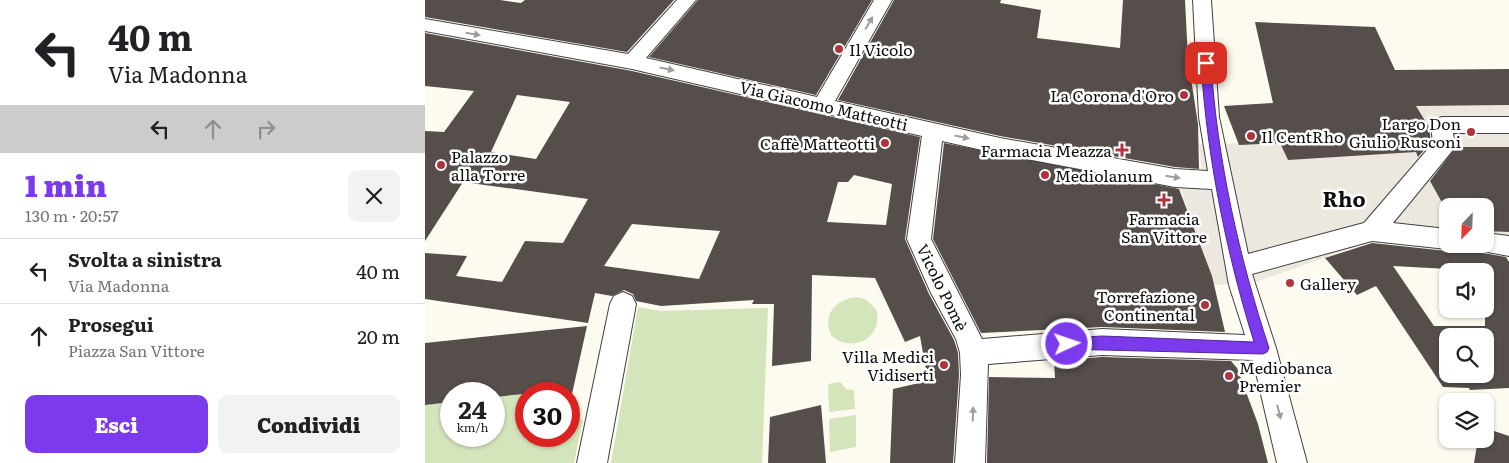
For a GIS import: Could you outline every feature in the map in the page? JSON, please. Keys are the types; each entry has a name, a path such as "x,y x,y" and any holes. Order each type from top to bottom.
{"street":[{"path":"631,62 687,0"},
{"path":"822,105 883,0"},
{"path":"1202,0 1209,117 1241,276 1263,348 1291,463"},
{"name":"Via Giacomo Matteotti","path":"425,25 631,62 933,131 1175,178 1223,181"},
{"path":"1372,230 1443,135 1509,125"},
{"name":"Vicolo Pomè","path":"933,131 919,239 940,286 967,336 973,353 975,375 971,463"},
{"path":"1241,276 1372,230 1439,238"},
{"path":"592,463 623,304"},
{"path":"973,353 1032,346 1102,342 1263,348"}],"green space":[{"path":"849,298 865,299 876,309 876,328 871,335 856,343 839,341 831,335 828,320 830,314 837,304"},
{"path":"638,307 661,311 768,308 762,463 611,463"},
{"path":"840,382 846,389 854,390 855,409 829,412 828,384"},
{"path":"515,395 515,447 577,447 574,463 425,463 425,405 440,403 440,447 505,447 505,396"},
{"path":"856,415 856,447 830,452 829,419"},
{"path":"580,419 583,419 580,434"}],"shaded area":[{"path":"1509,105 1509,147 1449,148 1457,162 1441,162 1444,169 1425,171 1441,198 1439,198 1439,247 1370,242 1253,283 1214,285 1179,185 1203,188 1199,144 1280,143 1288,160 1400,153 1438,145 1439,141 1416,106"},
{"path":"1494,223 1499,232 1509,232 1509,253 1494,252"}],"building":[{"path":"425,0 500,0 521,3 525,0 674,0 627,52 425,17"},
{"path":"698,0 872,0 816,95 649,57"},
{"path":"894,0 1001,0 1000,3 1041,10 1037,38 1120,48 1123,0 1185,0 1188,59 1198,124 1199,169 1175,167 1000,136 838,100"},
{"path":"1255,22 1375,27 1395,70 1509,69 1509,105 1416,106 1429,127 1431,142 1418,157 1416,152 1288,160 1280,143 1239,145 1224,106 1273,103"},
{"path":"425,33 632,71 920,137 905,239 929,294 954,340 958,353 959,375 953,463 890,463 893,389 928,381 920,336 905,342 875,278 812,275 811,361 772,366 774,304 752,304 754,300 661,306 636,301 633,294 624,290 612,296 595,293 588,323 425,299 425,253 467,256 456,276 502,282 525,241 563,243 588,199 463,182 425,241 425,131 444,132 474,91 425,86","holes":["517,95 570,102 536,159 491,152","854,175 892,184 886,225 827,222 838,182 848,182","632,224 720,231 699,279 604,266"]},
{"path":"944,143 1179,189 1212,276 1225,332 1102,327 981,333 933,239"},
{"path":"1456,147 1509,147 1509,232 1494,231 1494,198 1439,198 1430,181"},
{"path":"1372,243 1439,250 1439,253 1483,253 1506,257 1509,262 1509,388 1470,390 1469,388 1443,387 1440,383 1494,383 1494,328 1439,328 1439,381 1376,286 1357,295 1325,258"},
{"path":"587,326 575,382 515,382 515,395 505,396 505,382 440,382 440,403 425,405 425,343"},
{"path":"1102,357 1231,361 1237,368 1258,424 1268,463 987,463 989,377 1055,378 1054,361"},
{"name":"Villa Medici Vidiserti","path":"821,405 826,463 768,463 770,417"},
{"path":"1494,431 1509,436 1509,463 1474,463 1476,448 1494,448"}],"place":[{"name":"Il Vicolo","path":"839,49"},
{"name":"La Corona d'Oro","path":"1184,95"},
{"name":"Largo Don Giulio Rusconi","path":"1471,132"},
{"name":"Il CentRho","path":"1251,136"},
{"name":"Caffè Matteotti","path":"885,143"},
{"name":"Farmacia Meazza","path":"1122,150"},
{"name":"Palazzo alla Torre","path":"441,165"},
{"name":"Mediolanum","path":"1045,175"},
{"name":"Farmacia San Vittore","path":"1164,200"},
{"name":"Gallery","path":"1290,283"},
{"name":"Torrefazione Continental","path":"1205,305"},
{"name":"Villa Medici Vidiserti","path":"944,365"},
{"name":"Mediobanca Premier","path":"1229,376"}],"district":[{"name":"Rho","path":"1344,197"}],"route":[{"path":"1067,344 1102,342 1263,348 1242,285 1232,222 1209,117 1206,63"}]}
